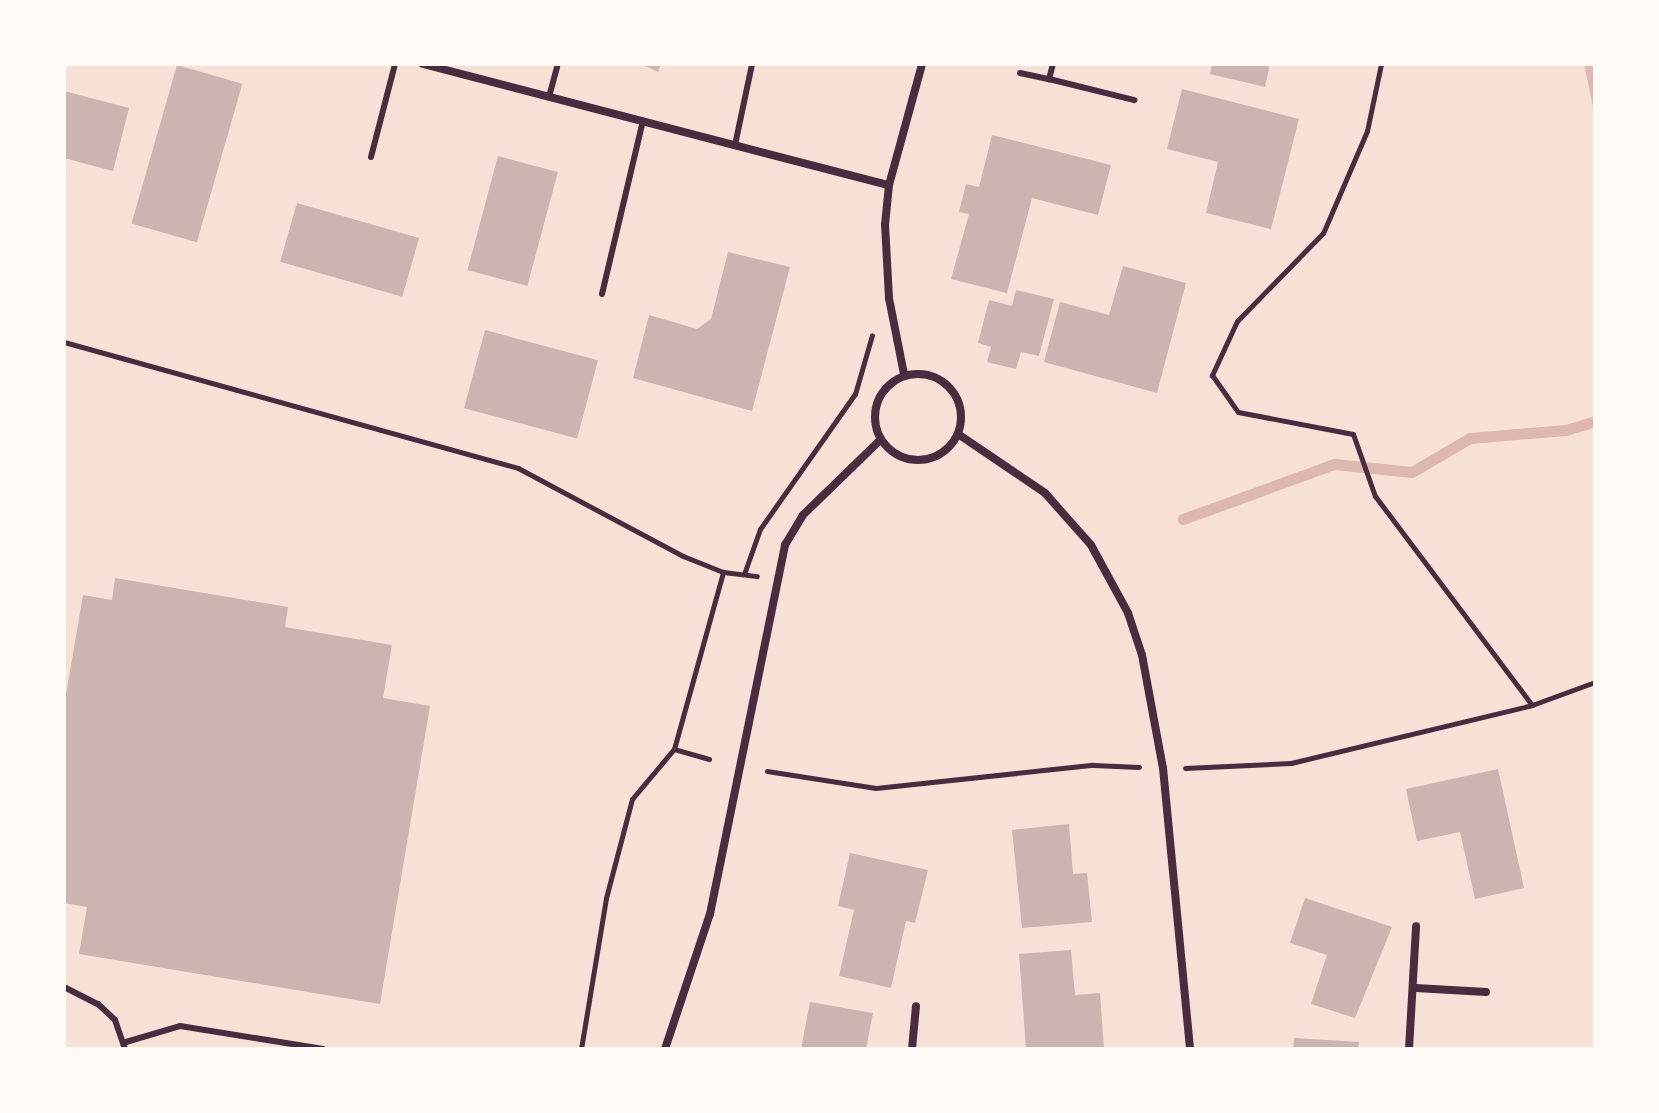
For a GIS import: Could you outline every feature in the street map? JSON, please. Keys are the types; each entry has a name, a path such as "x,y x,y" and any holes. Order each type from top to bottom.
{"street":[{"path":"423,64 889,185"},
{"path":"904,374 889,298 889,185 922,64"},
{"path":"904,374 951,387 962,411 958,434 942,454 918,461 897,455 878,442 874,418 884,390 904,374"},
{"path":"958,434 1045,493 1109,574 1142,655 1163,768 1190,1049"},
{"path":"665,1049 710,914 785,545 803,515 878,442"},
{"path":"1409,1049 1416,988 1416,926"},
{"path":"1416,988 1486,992"},
{"path":"912,1049 916,1006"}],"lane":[{"path":"371,157 395,64"},
{"path":"549,97 558,64"},
{"path":"735,145 752,64"},
{"path":"1049,79 1053,64"},
{"path":"1020,73 1134,100"},
{"path":"602,294 643,121"},
{"path":"64,987 98,1004 115,1020 125,1046 180,1026 323,1049"}],"path":[{"path":"1381,64 1367,131 1323,233 1237,321 1212,375 1238,412 1353,434 1375,496 1532,705"},
{"path":"744,574 760,529 855,394 874,327"},
{"path":"64,342 518,468 683,556 723,572 776,578"},
{"path":"581,1049 606,898 632,799 674,749 723,572"},
{"path":"767,771 876,788 1093,765 1163,768 1291,763 1532,705 1595,682"},
{"path":"674,749 709,759"}],"shaded area":[{"path":"1584,64 1595,64 1595,116"}],"building":[{"path":"641,64 661,64 658,72"},
{"path":"1212,64 1270,64 1265,87 1210,74"},
{"path":"177,65 242,84 197,242 132,224"},
{"path":"1182,89 1299,119 1271,229 1206,213 1218,162 1167,149"},
{"path":"64,91 129,108 113,171 64,158"},
{"path":"992,135 1111,165 1098,215 1032,198 1007,293 951,279 969,214 959,212 966,184 979,187"},
{"path":"498,156 558,172 527,286 467,270"},
{"path":"297,203 419,238 402,297 280,262"},
{"path":"728,252 790,267 752,411 633,378 649,315 697,329 711,319"},
{"path":"1123,266 1186,283 1157,393 1044,362 1060,302 1109,315"},
{"path":"1016,290 1054,299 1039,356 1021,352 1016,369 987,362 991,347 978,343 989,300 1012,306"},
{"path":"485,330 598,360 577,439 464,408"},
{"path":"115,578 288,607 285,627 392,645 383,698 430,706 380,1004 79,954 87,907 64,903 64,706 83,595 112,600"},
{"path":"1498,769 1524,888 1475,899 1460,832 1417,841 1406,789"},
{"path":"1069,824 1073,874 1087,873 1092,922 1022,928 1012,830"},
{"path":"850,853 928,870 915,923 906,921 891,988 839,976 854,910 838,906"},
{"path":"1305,898 1392,927 1355,1018 1311,1004 1327,955 1290,943"},
{"path":"1071,950 1075,995 1100,993 1104,1049 1026,1049 1019,954"},
{"path":"810,1002 873,1013 866,1049 801,1049"},
{"path":"1294,1038 1359,1042 1358,1049 1293,1049"}],"waterway":[{"path":"1183,519 1334,464 1412,472 1470,438 1566,430 1595,421"}]}
